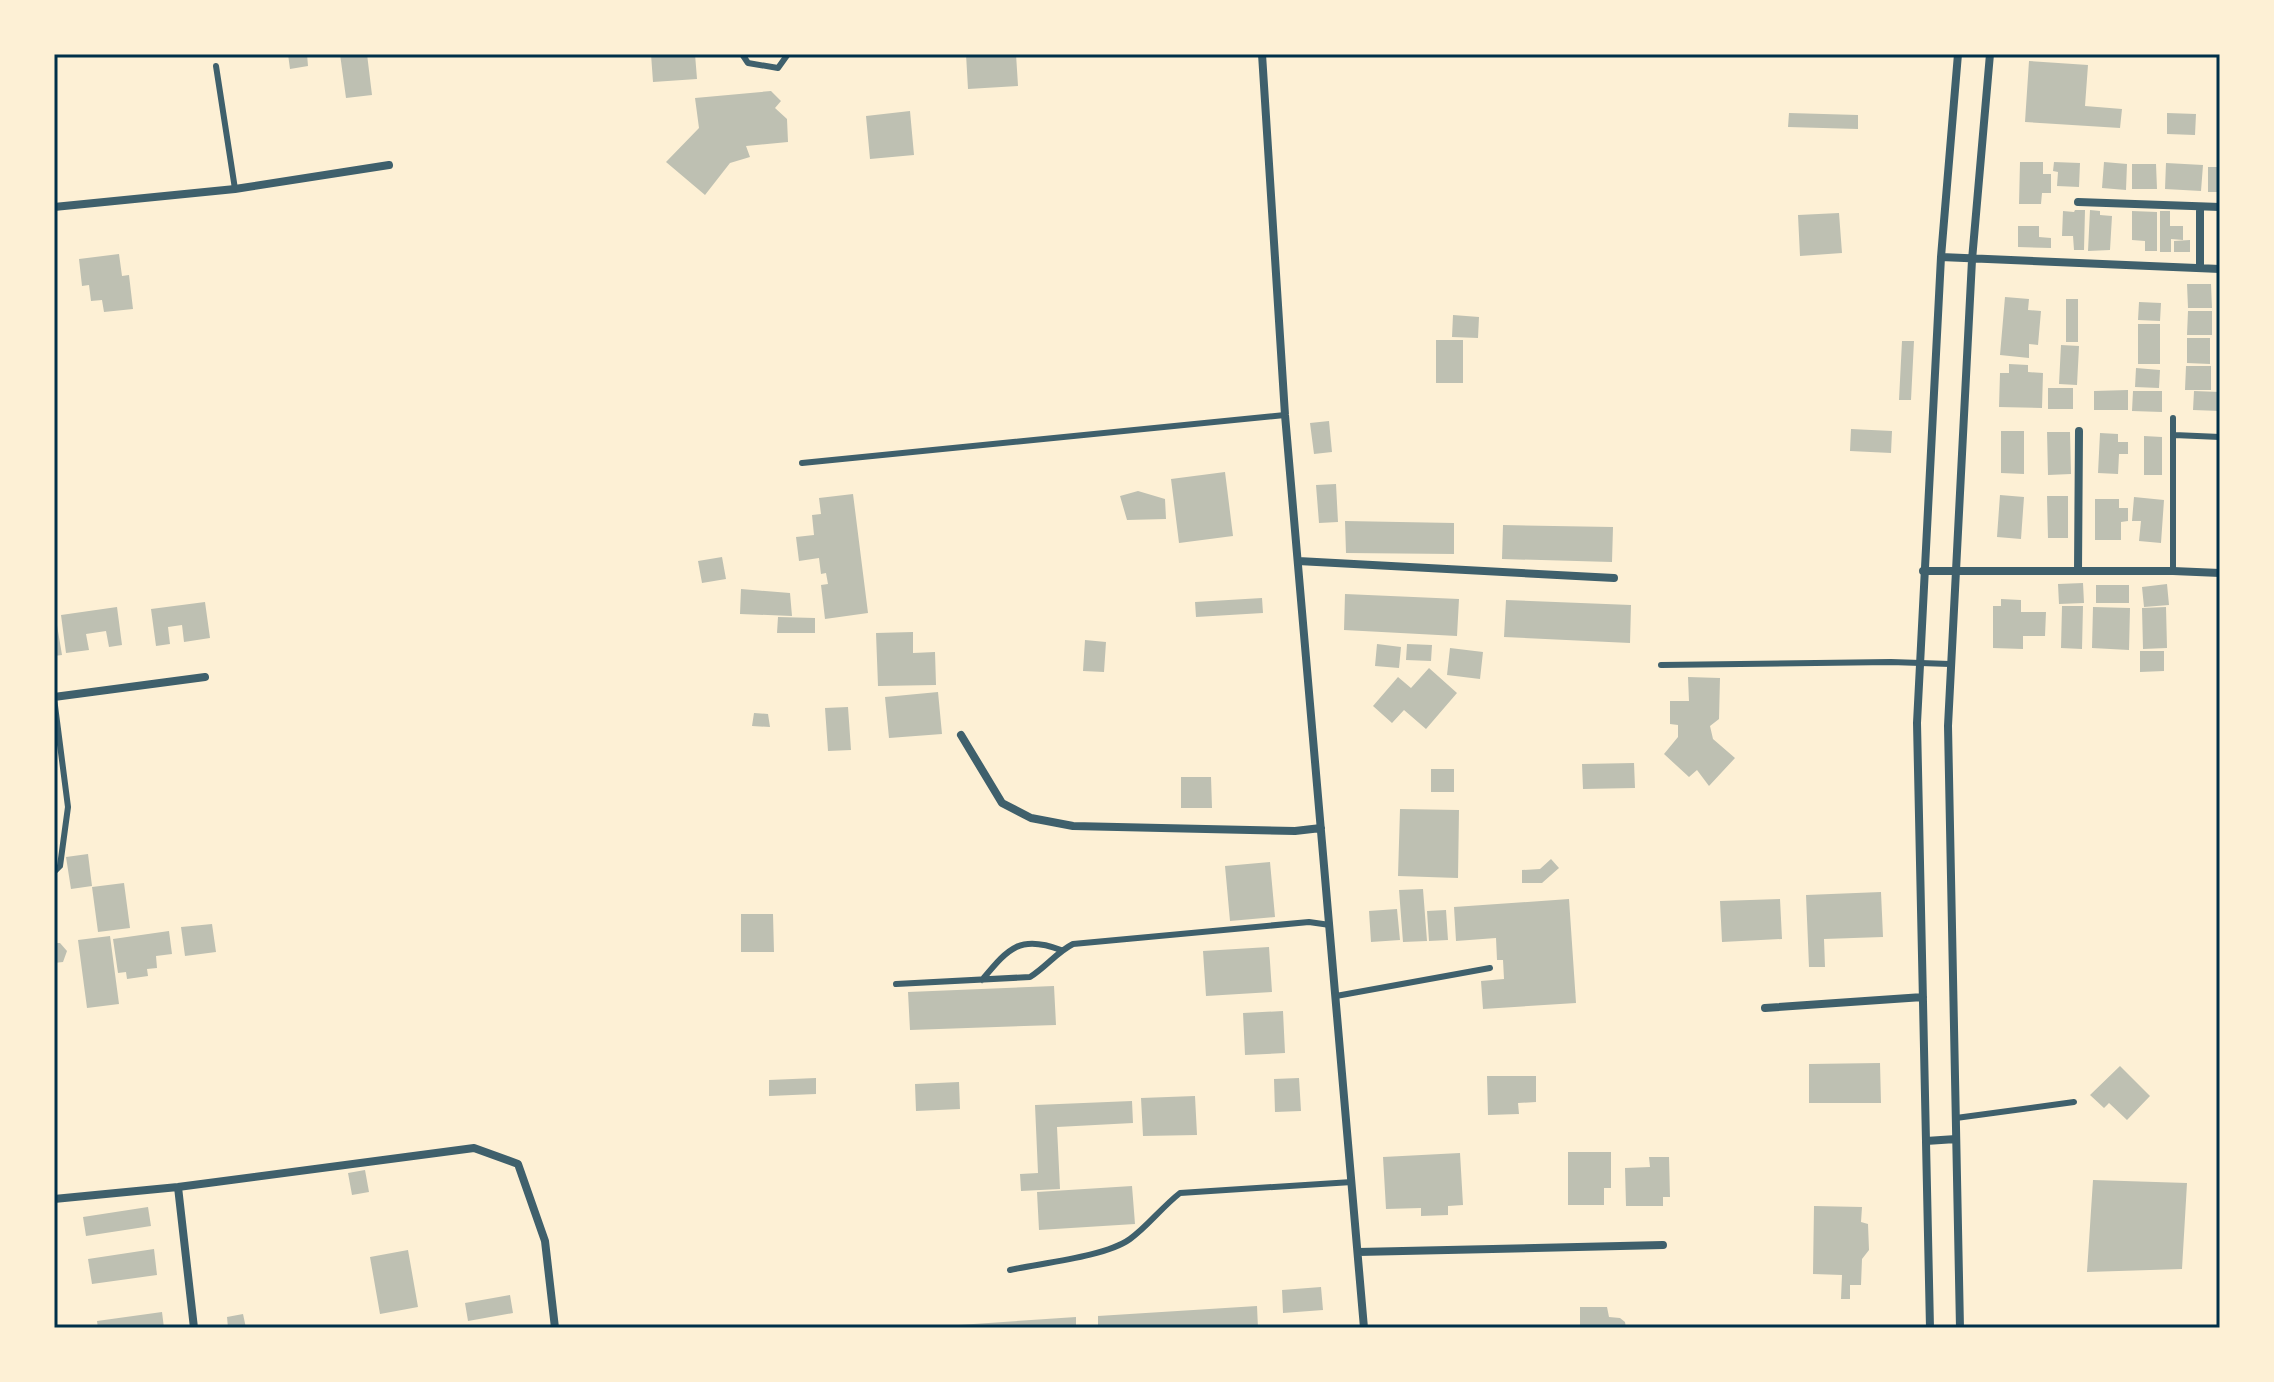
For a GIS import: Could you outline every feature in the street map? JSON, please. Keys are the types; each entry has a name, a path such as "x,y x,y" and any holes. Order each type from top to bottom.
{"street":[{"path":"1262,54 1285,415 1364,1328"},
{"path":"1930,1328 1917,723 1941,257 1958,54"},
{"path":"1960,1328 1948,726 1972,260 1990,54"},
{"path":"54,207 235,189 389,165"},
{"path":"2078,202 2220,207"},
{"path":"2200,207 2200,268"},
{"path":"1941,257 2220,269"},
{"path":"2078,571 2079,431"},
{"path":"1298,561 1614,578"},
{"path":"1923,571 2220,573"},
{"path":"54,698 205,677"},
{"path":"961,735 1002,803 1031,818 1073,826 1295,831 1321,828"},
{"path":"1765,1008 1923,997"},
{"path":"1926,1141 1956,1139"},
{"path":"54,1199 178,1187 474,1148 518,1164 545,1241 555,1328"},
{"path":"178,1187 194,1328"},
{"path":"1358,1252 1663,1245"}],"lane":[{"path":"742,54 748,63 778,68 788,54"},
{"path":"216,66 235,189"},
{"path":"802,463 1285,415"},
{"path":"2173,418 2173,571"},
{"path":"2174,435 2220,437"},
{"path":"1661,665 1950,664"},
{"path":"54,698 68,807 60,866 54,872"},
{"path":"896,984 1030,977 1048,965 1061,950 1073,944 1309,922 1330,925"},
{"path":"982,980 1010,948 1024,943 1044,943 1061,950"},
{"path":"1336,996 1490,968"},
{"path":"1956,1118 2074,1102"},
{"path":"1010,1270 1110,1249 1130,1239 1160,1208 1180,1193 1352,1182"}],"building":[{"path":"288,54 307,54 308,66 290,69"},
{"path":"340,54 367,54 372,95 346,98"},
{"path":"651,54 695,54 697,79 653,82"},
{"path":"966,54 1016,54 1018,86 968,89"},
{"path":"2029,61 2088,65 2085,106 2122,109 2120,128 2025,122"},
{"path":"771,91 781,101 775,108 787,119 788,142 746,146 750,157 730,163 705,195 666,162 699,128 695,98"},
{"path":"910,111 914,155 870,159 866,116"},
{"path":"1789,113 1858,115 1858,129 1788,127"},
{"path":"2167,113 2196,114 2195,135 2167,134"},
{"path":"2020,162 2043,162 2043,174 2051,174 2051,193 2042,193 2041,204 2019,204"},
{"path":"2054,162 2080,163 2079,187 2057,186 2058,172 2053,171"},
{"path":"2104,162 2127,164 2126,190 2102,188"},
{"path":"2166,163 2203,165 2201,191 2165,189"},
{"path":"2132,164 2156,164 2157,189 2132,189"},
{"path":"2208,167 2220,167 2220,192 2208,192"},
{"path":"2085,210 2084,250 2074,250 2073,236 2062,236 2063,211"},
{"path":"2090,210 2112,216 2110,250 2088,251"},
{"path":"2132,211 2157,212 2157,251 2145,251 2145,241 2132,240"},
{"path":"2160,211 2170,211 2170,226 2183,226 2183,240 2171,239 2171,252 2160,252"},
{"path":"1839,213 1842,253 1800,256 1798,215"},
{"path":"2018,226 2039,226 2039,237 2051,238 2051,248 2018,247"},
{"path":"2190,240 2190,252 2174,252 2174,241"},
{"path":"119,254 122,276 129,275 133,309 104,312 102,300 91,301 89,285 82,286 79,259"},
{"path":"2187,284 2211,284 2212,308 2188,308"},
{"path":"2005,297 2029,299 2028,310 2041,311 2038,345 2029,344 2029,358 2000,355"},
{"path":"2066,299 2078,299 2078,342 2066,342"},
{"path":"2139,302 2161,303 2160,321 2138,320"},
{"path":"2188,311 2212,311 2212,335 2187,335"},
{"path":"1453,315 1479,317 1478,338 1452,337"},
{"path":"2138,324 2160,324 2160,364 2138,364"},
{"path":"2187,338 2210,338 2210,364 2187,363"},
{"path":"1436,340 1463,340 1463,383 1436,383"},
{"path":"1902,341 1914,341 1911,400 1899,400"},
{"path":"2061,345 2079,346 2077,385 2059,384"},
{"path":"2009,364 2028,365 2028,372 2043,373 2042,408 1999,407 2000,373 2009,373"},
{"path":"2186,366 2211,366 2211,390 2185,390"},
{"path":"2136,368 2160,370 2159,388 2135,387"},
{"path":"2048,388 2073,388 2073,409 2048,409"},
{"path":"2128,390 2128,410 2094,410 2094,391"},
{"path":"2133,391 2162,391 2162,412 2132,411"},
{"path":"2194,391 2220,392 2220,411 2193,410"},
{"path":"1329,421 1332,452 1314,454 1310,423"},
{"path":"1851,429 1892,431 1891,453 1850,451"},
{"path":"2001,431 2024,431 2024,474 2001,473"},
{"path":"2047,432 2070,432 2071,474 2048,475"},
{"path":"2100,433 2118,434 2118,442 2128,442 2128,454 2119,454 2118,474 2098,473"},
{"path":"2144,436 2162,437 2162,475 2144,475"},
{"path":"1225,472 1233,536 1179,543 1171,479"},
{"path":"1336,484 1338,522 1319,523 1316,485"},
{"path":"1138,491 1165,499 1166,519 1127,520 1120,496"},
{"path":"853,494 868,613 825,619 821,585 828,584 826,573 821,574 819,558 799,561 796,537 814,535 812,515 821,514 819,498"},
{"path":"2000,495 2024,497 2021,539 1997,537"},
{"path":"2047,496 2068,496 2068,538 2048,538"},
{"path":"2134,497 2164,500 2161,543 2139,541 2141,521 2132,521"},
{"path":"2095,499 2119,499 2119,508 2128,508 2128,521 2121,522 2121,540 2095,540"},
{"path":"1345,521 1454,523 1454,554 1346,553"},
{"path":"1503,525 1613,527 1612,562 1502,559"},
{"path":"722,557 726,579 702,583 698,561"},
{"path":"2083,583 2084,603 2059,604 2058,584"},
{"path":"2167,584 2169,605 2144,607 2142,587"},
{"path":"2096,585 2129,585 2129,603 2096,603"},
{"path":"741,589 790,593 792,616 740,614"},
{"path":"1345,594 1459,599 1457,636 1344,630"},
{"path":"1262,598 1263,613 1196,617 1195,602"},
{"path":"2001,599 2021,600 2021,612 2046,612 2045,636 2023,636 2023,649 1993,648 1993,606 2001,606"},
{"path":"1506,600 1631,605 1630,643 1504,637"},
{"path":"205,602 210,638 184,642 182,625 168,627 170,644 156,646 151,609"},
{"path":"2062,606 2083,606 2082,649 2061,648"},
{"path":"54,607 62,655 54,656"},
{"path":"117,607 122,645 109,647 106,631 86,634 89,650 66,653 61,615"},
{"path":"2093,607 2130,608 2129,650 2092,648"},
{"path":"2166,607 2167,648 2143,649 2142,608"},
{"path":"778,617 815,618 815,633 777,633"},
{"path":"913,632 913,653 935,652 936,685 878,686 876,633"},
{"path":"1085,640 1106,642 1104,672 1083,671"},
{"path":"1377,644 1401,647 1399,668 1375,666"},
{"path":"1407,644 1432,645 1431,661 1406,660"},
{"path":"1450,648 1483,652 1480,679 1447,675"},
{"path":"2140,651 2164,651 2164,671 2140,672"},
{"path":"1429,668 1457,693 1426,729 1404,710 1392,723 1373,706 1398,677 1411,688"},
{"path":"1688,677 1720,678 1719,719 1710,726 1713,739 1735,758 1709,786 1697,770 1689,777 1664,754 1678,737 1678,725 1670,724 1670,701 1689,701"},
{"path":"938,692 942,734 889,738 885,697"},
{"path":"848,707 851,750 828,751 825,708"},
{"path":"754,713 768,714 770,727 752,726"},
{"path":"1634,763 1635,788 1583,789 1582,764"},
{"path":"1431,769 1454,769 1454,792 1431,792"},
{"path":"1181,777 1211,777 1212,808 1181,808"},
{"path":"1400,809 1459,810 1458,878 1398,876"},
{"path":"88,854 92,886 71,889 66,857"},
{"path":"1551,859 1559,868 1542,883 1522,883 1522,870 1540,869"},
{"path":"1270,862 1275,917 1230,921 1225,866"},
{"path":"124,883 130,928 98,932 92,887"},
{"path":"1423,889 1427,941 1403,942 1399,890"},
{"path":"1881,892 1883,937 1824,939 1825,967 1809,967 1806,895"},
{"path":"1569,899 1576,1003 1483,1009 1481,981 1504,979 1503,960 1497,960 1496,938 1456,941 1454,907"},
{"path":"1780,899 1782,939 1722,942 1720,901"},
{"path":"1397,909 1400,940 1371,942 1369,911"},
{"path":"1446,910 1448,940 1429,941 1427,911"},
{"path":"741,914 773,914 774,952 741,952"},
{"path":"212,924 216,952 185,956 181,927"},
{"path":"169,931 172,954 156,956 157,968 147,969 148,976 127,979 126,972 118,973 113,939"},
{"path":"110,936 119,1004 87,1008 78,940"},
{"path":"54,943 60,943 67,951 63,962 54,963"},
{"path":"1269,947 1272,992 1206,996 1203,951"},
{"path":"1054,986 1056,1025 910,1030 908,992"},
{"path":"1283,1011 1285,1053 1245,1055 1243,1013"},
{"path":"1880,1063 1881,1103 1809,1103 1809,1064"},
{"path":"2120,1066 2150,1096 2127,1120 2109,1103 2104,1108 2090,1095"},
{"path":"1487,1076 1536,1076 1536,1102 1518,1103 1519,1114 1488,1115"},
{"path":"816,1078 816,1094 769,1096 769,1080"},
{"path":"1299,1078 1301,1111 1275,1112 1274,1079"},
{"path":"959,1082 960,1109 916,1111 915,1084"},
{"path":"1195,1096 1197,1135 1143,1136 1141,1098"},
{"path":"1132,1101 1133,1123 1057,1127 1060,1189 1021,1191 1020,1174 1038,1173 1035,1105"},
{"path":"1568,1152 1611,1152 1611,1188 1604,1188 1604,1205 1568,1205"},
{"path":"1460,1153 1463,1205 1448,1206 1448,1215 1421,1216 1421,1208 1386,1209 1383,1157"},
{"path":"1649,1157 1669,1157 1670,1197 1663,1197 1663,1206 1626,1206 1625,1168 1650,1167"},
{"path":"365,1170 369,1192 352,1195 348,1173"},
{"path":"2093,1180 2187,1183 2182,1269 2087,1272"},
{"path":"1132,1186 1135,1224 1039,1230 1037,1192"},
{"path":"1814,1206 1862,1207 1861,1222 1868,1224 1869,1250 1862,1259 1861,1285 1850,1285 1850,1299 1841,1299 1842,1275 1813,1274"},
{"path":"148,1207 151,1226 86,1236 83,1217"},
{"path":"154,1249 157,1275 92,1284 88,1259"},
{"path":"408,1250 418,1307 380,1314 370,1257"},
{"path":"1321,1287 1323,1310 1283,1313 1282,1290"},
{"path":"510,1295 513,1313 468,1321 465,1303"},
{"path":"1257,1306 1258,1328 1098,1328 1098,1316"},
{"path":"1580,1307 1607,1307 1609,1317 1620,1318 1626,1328 1580,1328"},
{"path":"162,1312 164,1328 98,1328 97,1321"},
{"path":"243,1314 246,1328 228,1328 227,1317"},
{"path":"1076,1317 1076,1328 944,1328 944,1326"}]}
